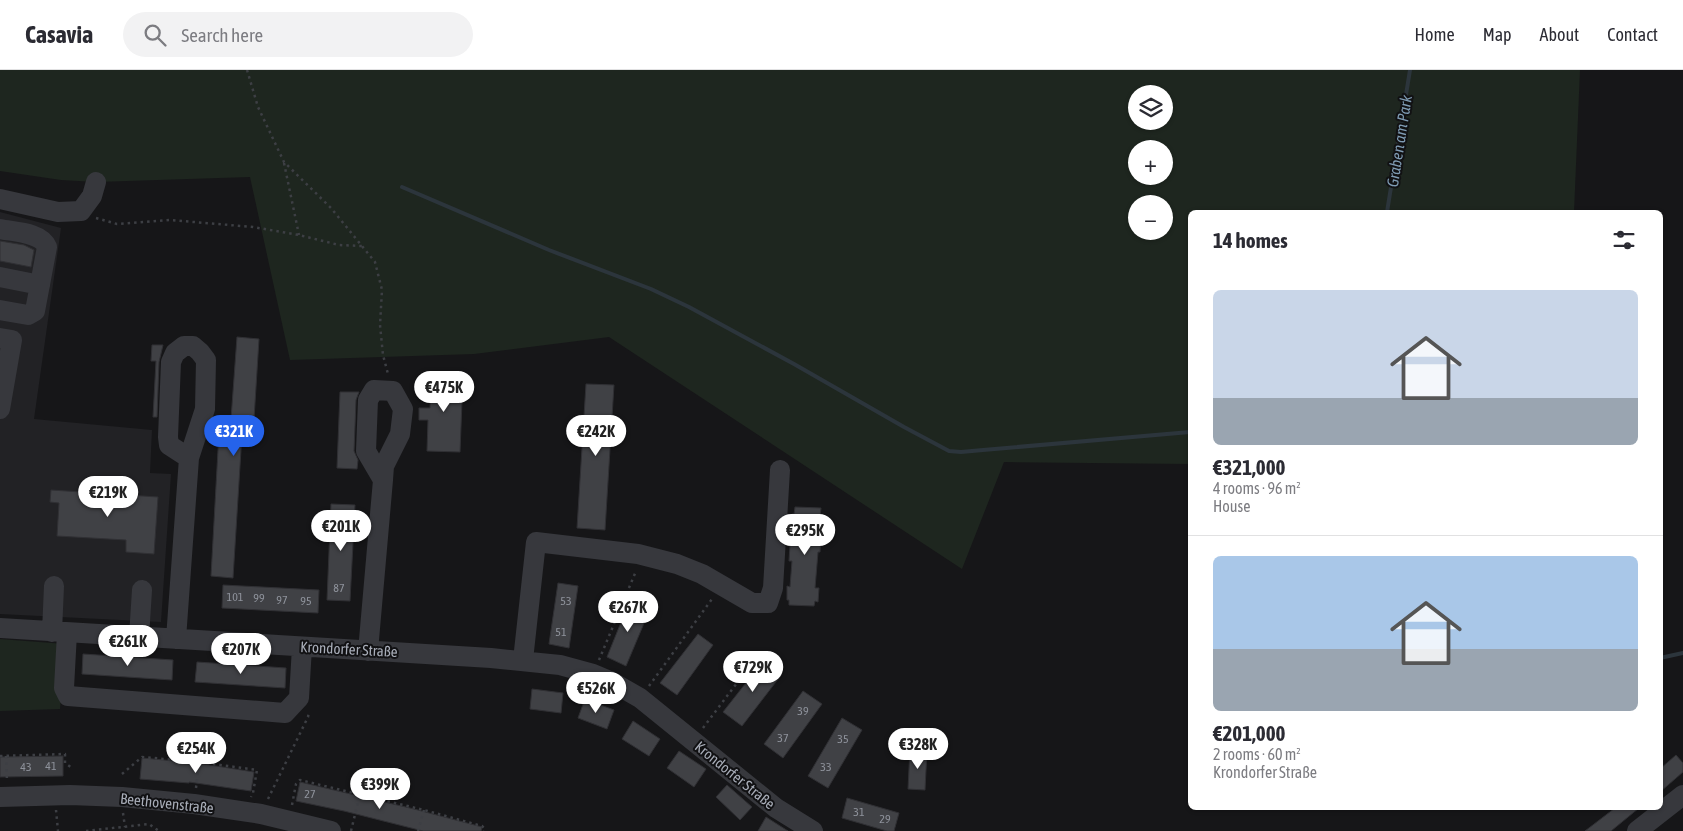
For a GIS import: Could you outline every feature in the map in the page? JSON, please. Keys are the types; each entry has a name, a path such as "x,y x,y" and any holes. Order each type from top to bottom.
{"street":[{"path":"0,199 58,212 81,211 92,196 96,182"},
{"path":"0,229 38,237 45,241 47,247 35,311 28,315 0,310"},
{"path":"0,277 40,285"},
{"path":"0,338 12,340 0,410"},
{"path":"176,639 189,458 205,409 206,360 193,346 184,346 175,353 171,362 168,437 169,445 189,458"},
{"path":"368,651 383,480 384,466 400,434 403,410 393,392 374,390 368,400 366,451 383,480"},
{"path":"523,660 536,542 642,555 677,564 702,574 752,603 768,603 773,588 780,470"},
{"path":"54,586 64,688 68,696 285,713 299,698 302,647"},
{"path":"139,637 142,590"},
{"name":"Krondorfer Straße","path":"0,628 523,660 560,665 593,674 612,682 640,698 776,808 813,831"},
{"path":"1637,831 1683,795"},
{"name":"Beethovenstraße","path":"4,797 122,798 194,804 253,819 288,821 331,831"}],"path":[{"path":"247,70 258,107 284,162 299,235"},
{"path":"284,162 331,208 375,262 382,290 380,325 383,355 393,392"},
{"path":"81,211 90,216 117,224 170,220 253,227 299,235 339,245 362,246"},
{"path":"598,662 642,555"},
{"path":"648,688 722,586"},
{"path":"693,741 752,663"},
{"path":"253,819 308,717 309,709"},
{"path":"0,756 65,754 65,763 72,768"},
{"path":"4,797 6,756"},
{"path":"122,774 142,757 257,770 253,793 253,819"},
{"path":"194,804 199,762"},
{"path":"288,821 296,784 300,780 482,826 485,829 484,831"},
{"path":"351,831 360,794"},
{"path":"54,796 58,831"},
{"path":"418,831 424,810"},
{"path":"86,831 149,824 159,831"}],"shaded area":[{"path":"0,70 1580,70 1574,210 1188,210 1188,464 1004,462 962,569 609,337 474,354 290,360 250,177 96,182 61,180 0,171"},
{"path":"0,212 61,228 34,419 152,430 150,473 171,474 161,622 0,614"},
{"path":"0,639 65,644 60,709 0,711"}],"building":[{"path":"0,241 24,245 34,250 31,267 0,261"},
{"path":"237,337 259,339 253,435 242,434 233,578 211,576 219,432 230,433"},
{"path":"152,345 163,345 159,362 157,417 153,417 156,361 151,361"},
{"path":"431,374 463,375 460,452 427,451 428,420 419,420 419,408 430,408"},
{"path":"586,384 614,385 605,530 577,528"},
{"path":"340,392 359,392 356,400 354,451 358,460 357,469 337,468"},
{"path":"51,490 158,497 154,554 126,552 126,540 57,536 59,503 50,502"},
{"path":"331,504 355,505 350,601 327,600"},
{"path":"795,507 821,508 820,552 818,552 815,588 819,588 818,602 815,601 814,606 789,605 789,600 787,600 787,586 790,587 792,561 789,561 792,514 794,514"},
{"path":"558,583 578,586 569,648 549,644"},
{"path":"223,585 319,590 318,613 222,608"},
{"path":"630,600 650,609 626,666 607,657"},
{"path":"698,634 713,645 677,695 660,683"},
{"path":"83,654 173,660 172,680 82,674"},
{"path":"764,660 782,674 742,726 723,712"},
{"path":"197,662 286,668 285,688 195,682"},
{"path":"532,689 563,693 561,713 530,709"},
{"path":"803,691 822,704 783,758 764,744"},
{"path":"585,699 614,710 607,729 578,718"},
{"path":"842,718 862,730 828,788 808,776"},
{"path":"633,721 660,739 649,756 622,739"},
{"path":"910,749 927,750 925,790 908,789"},
{"path":"679,751 706,769 694,787 667,768"},
{"path":"1676,755 1683,763 1683,772 1663,789 1663,766"},
{"path":"63,756 63,776 0,777 0,757"},
{"path":"142,758 197,763 254,772 251,791 189,782 140,779"},
{"path":"300,782 482,827 481,831 423,831 296,801"},
{"path":"727,785 752,807 740,820 716,797"},
{"path":"847,798 899,813 894,831 887,831 842,818"},
{"path":"1612,810 1637,810 1611,831 1585,831"},
{"path":"766,817 788,831 758,831"}],"waterway":[{"name":"Graben am Park","path":"1387,210 1410,70"},
{"path":"402,187 549,250 651,289 689,307 949,451 961,452 1188,432"},
{"path":"1663,657 1683,653"}]}
